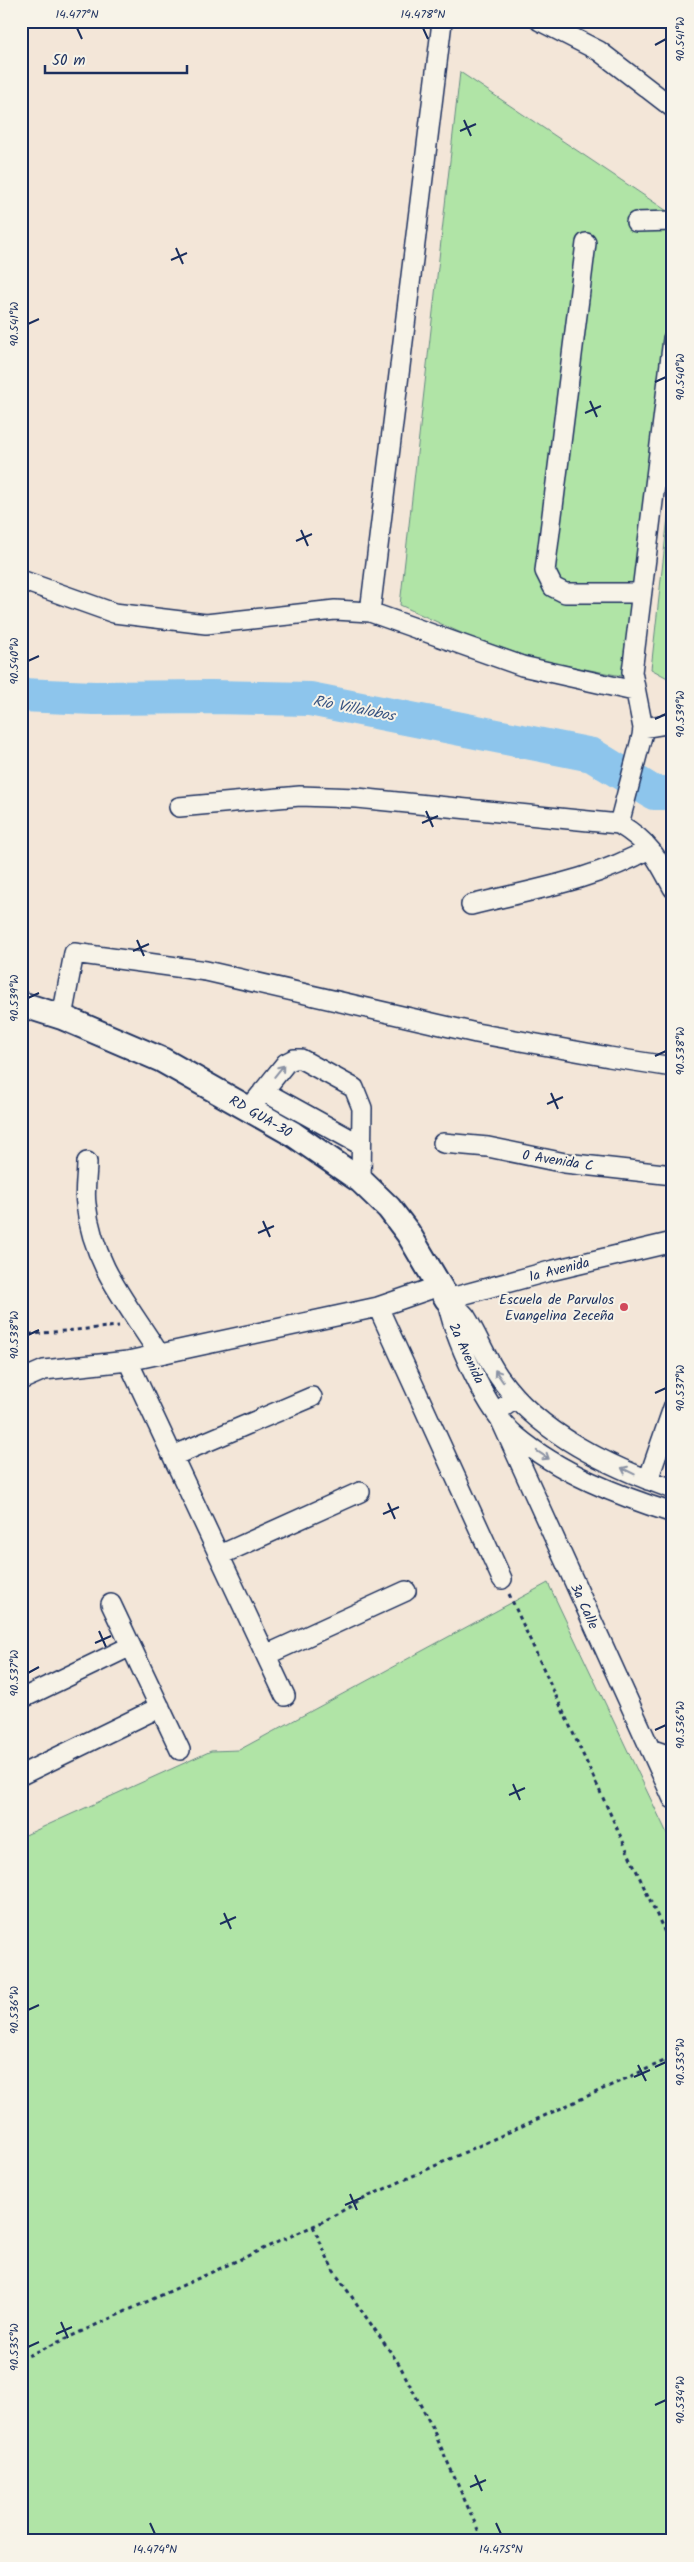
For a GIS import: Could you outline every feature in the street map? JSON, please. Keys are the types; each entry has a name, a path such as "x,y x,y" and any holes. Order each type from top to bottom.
{"main road":[{"name":"RD GUA-30","path":"21,1004 62,1017 256,1100 293,1134 361,1181 389,1208 408,1233 443,1292"}],"street":[{"path":"540,21 599,51 673,108"},
{"path":"370,612 442,22"},
{"path":"636,222 673,221"},
{"path":"586,243 545,572 553,587 565,592 641,593"},
{"path":"619,824 642,732 632,672 673,339"},
{"path":"21,580 114,613 206,624 335,610 370,612 522,666 634,691"},
{"path":"642,732 673,723"},
{"path":"179,807 300,796 357,798 619,824 641,837 660,862 673,888"},
{"path":"471,905 586,876 626,862 649,848"},
{"path":"62,1017 74,953 206,972 476,1033 609,1058 673,1066"},
{"path":"361,1181 362,1145 362,1108 354,1088 301,1059 294,1059 286,1063 256,1100 362,1145"},
{"name":"0 Avenida C","path":"443,1143 488,1147 565,1163 673,1175"},
{"path":"88,1162 86,1204 99,1256 119,1297 140,1323 159,1354"},
{"name":"1a Avenida","path":"21,1380 44,1370 128,1361 443,1292 550,1271 673,1242"},
{"name":"2a Avenida","path":"443,1292 465,1316 499,1378 535,1416 580,1448 648,1480 673,1489"},
{"name":"2a Avenida","path":"443,1292 451,1321 468,1363 496,1412 515,1436 572,1472 639,1502 673,1513"},
{"path":"378,1307 502,1579"},
{"path":"128,1361 285,1696"},
{"path":"173,1456 312,1397"},
{"path":"496,1412 516,1398"},
{"path":"648,1480 673,1408"},
{"name":"3a Calle","path":"496,1412 673,1799"},
{"path":"220,1555 360,1492"},
{"path":"266,1655 406,1591"},
{"path":"111,1604 180,1750"},
{"path":"21,1699 131,1646"},
{"path":"21,1775 160,1707"},
{"path":"650,1749 673,1757"}],"path":[{"path":"21,1335 140,1323"},
{"path":"502,1579 673,1950"},
{"path":"21,2359 313,2226 369,2196 673,2057"},
{"path":"313,2226 333,2270 403,2373 431,2425 483,2541"}],"green space":[{"path":"460,72 673,215 673,284 627,677 537,660 472,638 400,605"},
{"path":"673,472 673,681 651,669"},
{"path":"548,1583 673,1846 673,2541 21,2541 21,1837 211,1751 239,1750"}],"waterway":[{"name":"Río Villalobos","path":"21,695 94,698 211,697 310,699 592,755 654,793 673,793"}],"place":[{"name":"Escuela de Parvulos Evangelina Zeceña","path":"624,1307"}]}
